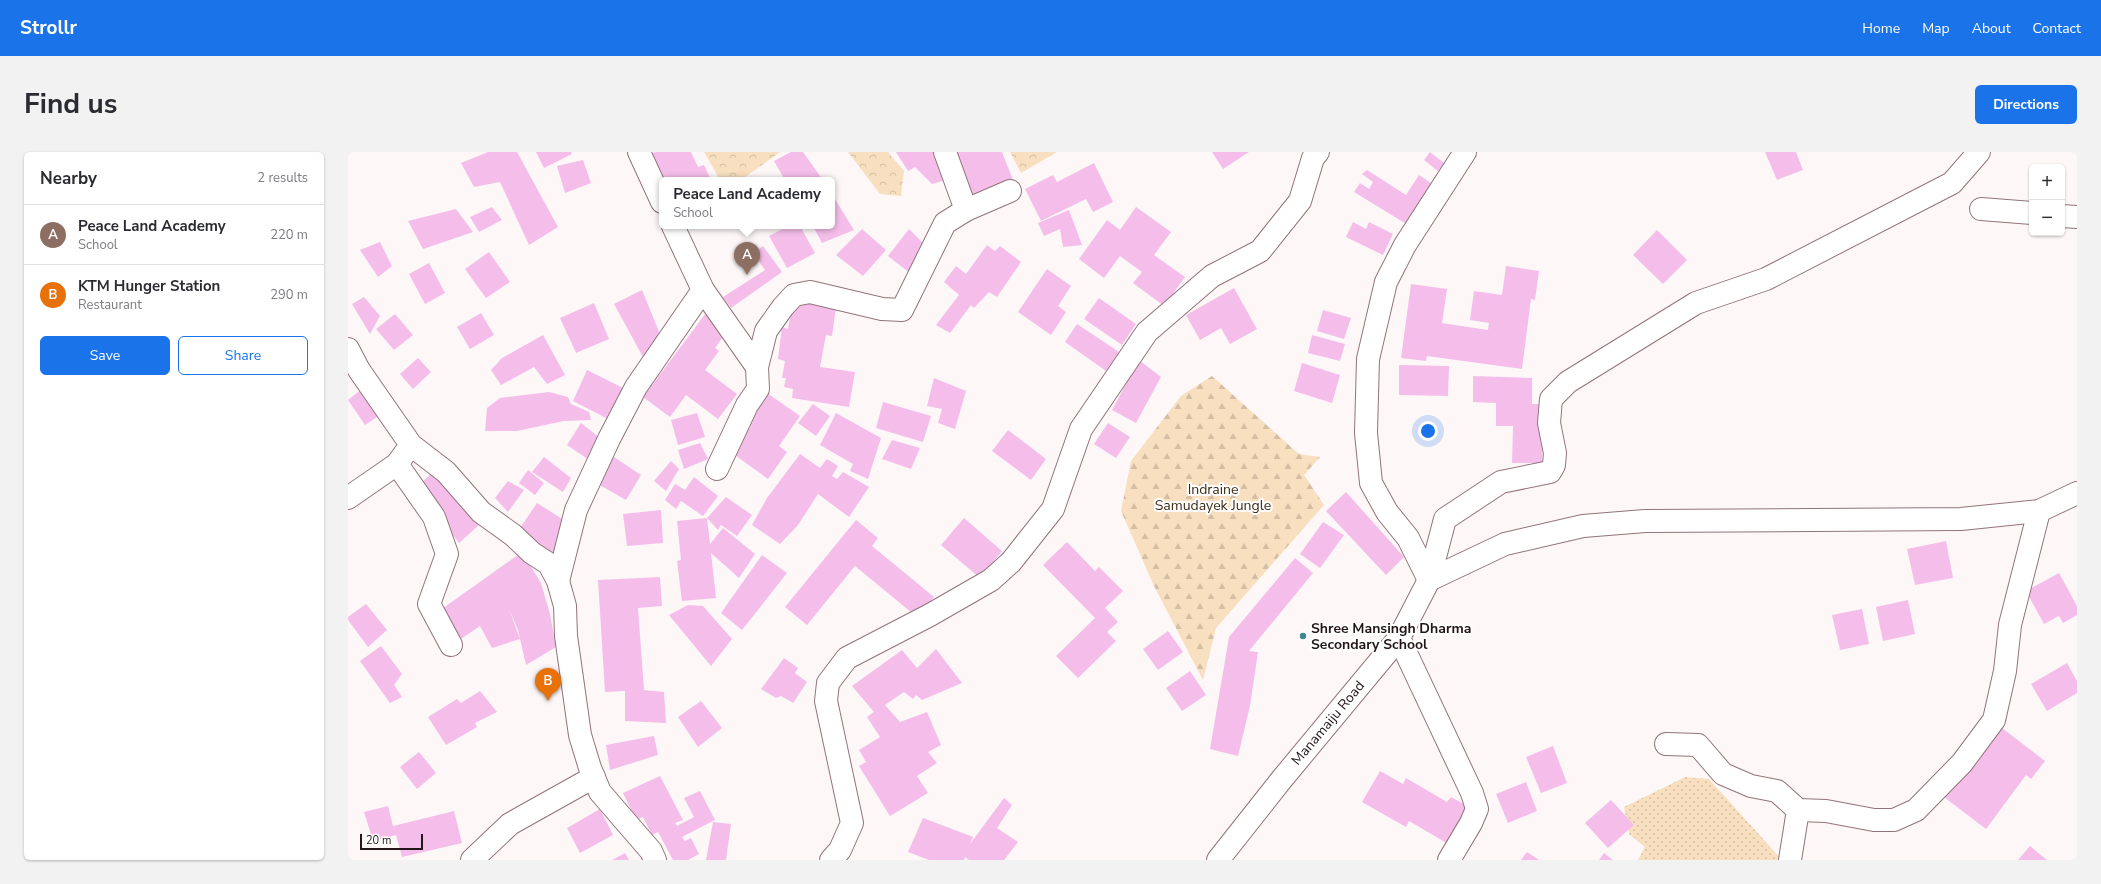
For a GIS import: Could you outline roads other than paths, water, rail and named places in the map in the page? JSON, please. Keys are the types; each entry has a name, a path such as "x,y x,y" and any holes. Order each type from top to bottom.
{"street":[{"path":"639,152 659,195"},
{"path":"945,152 966,210"},
{"path":"831,860 840,850 852,823 826,701 828,683 847,658 930,615 991,580 1011,562 1053,509 1081,429 1147,332 1212,276 1260,251 1300,201 1313,158 1318,152"},
{"path":"1465,152 1405,245 1386,282 1368,359 1366,433 1371,483 1387,512 1408,538 1428,580 1505,544 1583,526 1645,520 1961,519 2039,511 2077,493"},
{"name":"Manamaiju Road","path":"1218,860 1282,779 1399,638 1428,580 1445,519 1501,482 1550,472 1554,465 1554,453 1549,423 1551,399 1568,382 1696,303 1766,279 1952,183 1979,152"},
{"path":"717,469 747,405 758,389 757,367 766,331 783,307 794,295 810,292 882,310 902,310 945,223 966,210 1010,191"},
{"path":"1981,209 2029,213"},
{"path":"2065,216 2077,217"},
{"path":"674,229 703,290 757,367"},
{"path":"558,581 576,510 609,439 636,387 703,290"},
{"path":"348,349 359,370 411,445 446,472 481,512 514,535 532,553 549,564 558,581 565,606 566,636 580,735 594,777 600,792 651,851 655,860"},
{"path":"348,498 396,464 411,445"},
{"path":"396,464 434,517 447,554 429,604 451,645"},
{"path":"1666,744 1698,745 1723,774 1751,786 1777,790 1798,810 1826,811 1874,820 1894,820 1916,810 1962,763 1994,720 2005,671 2010,625 2039,511"},
{"path":"1399,638 1472,792 1477,809 1471,823 1448,860"},
{"path":"472,860 510,824 594,777"},
{"path":"1790,860 1798,810"}],"place":[{"name":"Peace Land Academy","path":"747,275"},
{"name":"Shree Mansingh Dharma Secondary School","path":"1303,636"},
{"name":"KTM Hunger Station","path":"548,701"}],"park label":[{"name":"Indraine Samudayek Jungle","path":"1213,498"}]}
